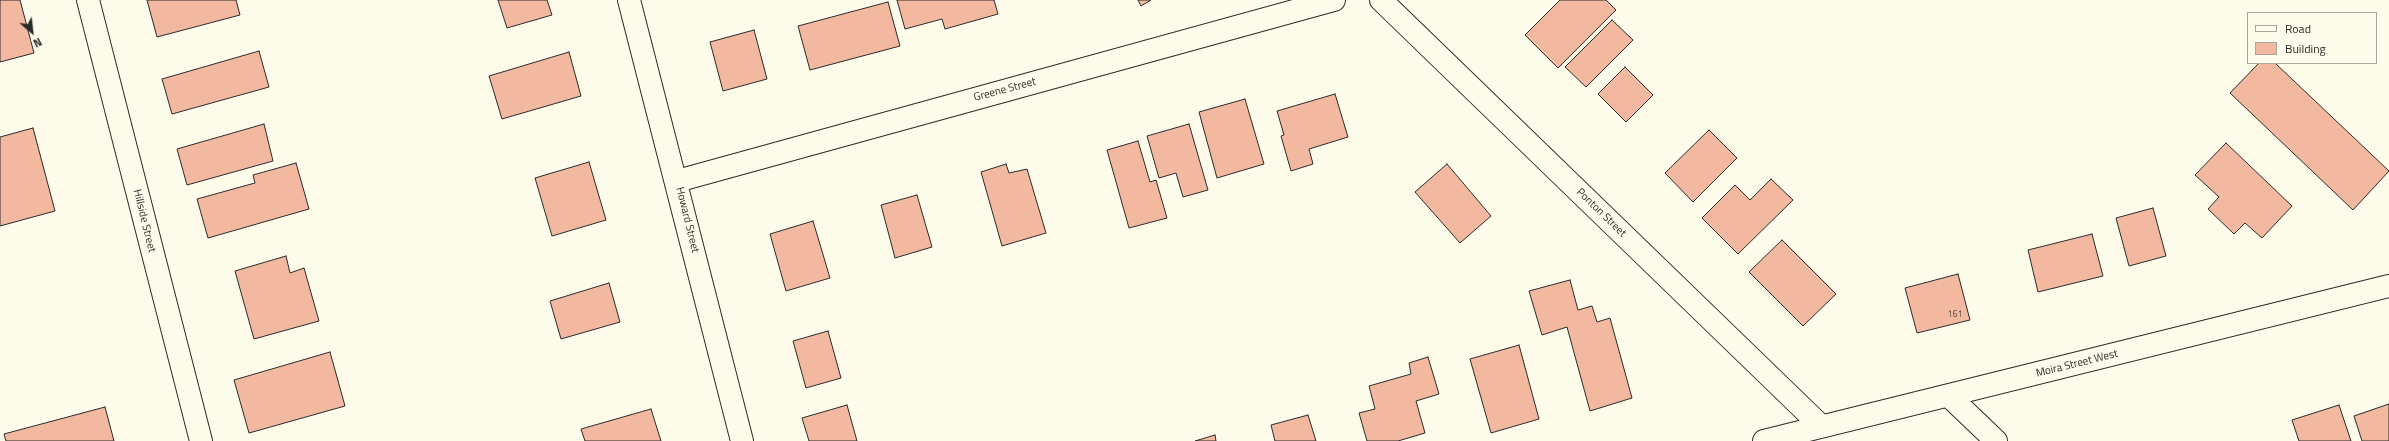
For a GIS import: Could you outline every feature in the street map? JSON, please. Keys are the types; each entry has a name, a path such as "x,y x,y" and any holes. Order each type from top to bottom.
{"street":[{"name":"Hillside Street","path":"88,0 201,441"},
{"name":"Howard Street","path":"629,0 677,181 742,441"},
{"name":"Greene Street","path":"677,181 1334,0"},
{"name":"Ponton Street","path":"1381,0 1821,426"},
{"name":"Moira Street West","path":"1764,441 2389,286"},
{"path":"1949,396 1996,441"}],"building":[{"path":"0,0 20,0 34,53 0,62"},
{"path":"147,0 236,0 240,15 157,37"},
{"path":"498,0 547,0 552,15 507,28"},
{"path":"897,0 994,0 998,14 945,29 942,19 905,29"},
{"path":"1138,0 1151,0 1141,6"},
{"path":"1560,0 1606,0 1616,10 1558,68 1525,35"},
{"path":"888,2 900,46 810,70 798,26"},
{"path":"1612,20 1633,40 1586,87 1565,67"},
{"path":"754,30 767,79 723,91 710,42"},
{"path":"259,51 269,87 172,114 162,79"},
{"path":"569,52 581,96 502,119 489,76"},
{"path":"2258,64 2276,64 2389,171 2353,210 2230,93"},
{"path":"1625,67 1653,95 1626,122 1598,94"},
{"path":"1335,94 1348,137 1309,149 1313,164 1291,171 1281,136 1284,135 1277,111"},
{"path":"1245,99 1264,164 1217,178 1199,112"},
{"path":"264,124 273,161 187,185 177,149"},
{"path":"1189,124 1208,190 1183,197 1176,173 1159,178 1147,136"},
{"path":"33,128 55,211 0,226 0,137"},
{"path":"1709,130 1737,158 1693,202 1665,173"},
{"path":"1138,141 1150,182 1156,180 1167,218 1129,228 1107,150"},
{"path":"2226,143 2292,206 2262,238 2245,223 2234,234 2208,209 2219,197 2195,175"},
{"path":"589,162 606,220 552,236 535,178"},
{"path":"296,163 309,209 208,238 197,199 255,183 253,175"},
{"path":"1006,164 1009,173 1027,169 1046,233 1002,246 981,172"},
{"path":"1447,164 1491,216 1460,243 1415,192"},
{"path":"1771,179 1793,200 1738,254 1702,218 1735,185 1750,200"},
{"path":"917,195 932,247 895,258 881,205"},
{"path":"2153,208 2166,256 2129,266 2116,218"},
{"path":"813,221 830,278 786,291 770,234"},
{"path":"2092,234 2103,276 2038,292 2028,250"},
{"path":"1782,240 1836,294 1803,326 1749,272"},
{"path":"286,256 290,273 304,268 319,321 254,339 235,271"},
{"path":"1958,274 1970,320 1917,333 1905,288"},
{"path":"1570,280 1578,310 1592,306 1597,322 1610,318 1632,398 1590,411 1567,327 1542,335 1529,291"},
{"path":"609,283 620,322 561,339 550,301"},
{"path":"828,331 841,378 806,388 793,341"},
{"path":"1519,345 1539,419 1491,433 1470,359"},
{"path":"330,352 345,406 249,433 234,380"},
{"path":"1428,357 1439,394 1416,401 1425,433 1398,441 1367,441 1359,413 1375,409 1369,386 1411,374 1409,363"},
{"path":"2389,404 2389,441 2362,441 2354,416"},
{"path":"847,405 857,441 809,441 802,418"},
{"path":"2339,405 2351,441 2299,441 2292,420"},
{"path":"105,407 114,441 6,441 4,434"},
{"path":"651,409 661,441 585,441 581,429"},
{"path":"1308,415 1316,441 1275,441 1271,425"},
{"path":"1215,435 1216,441 1195,441"}]}
